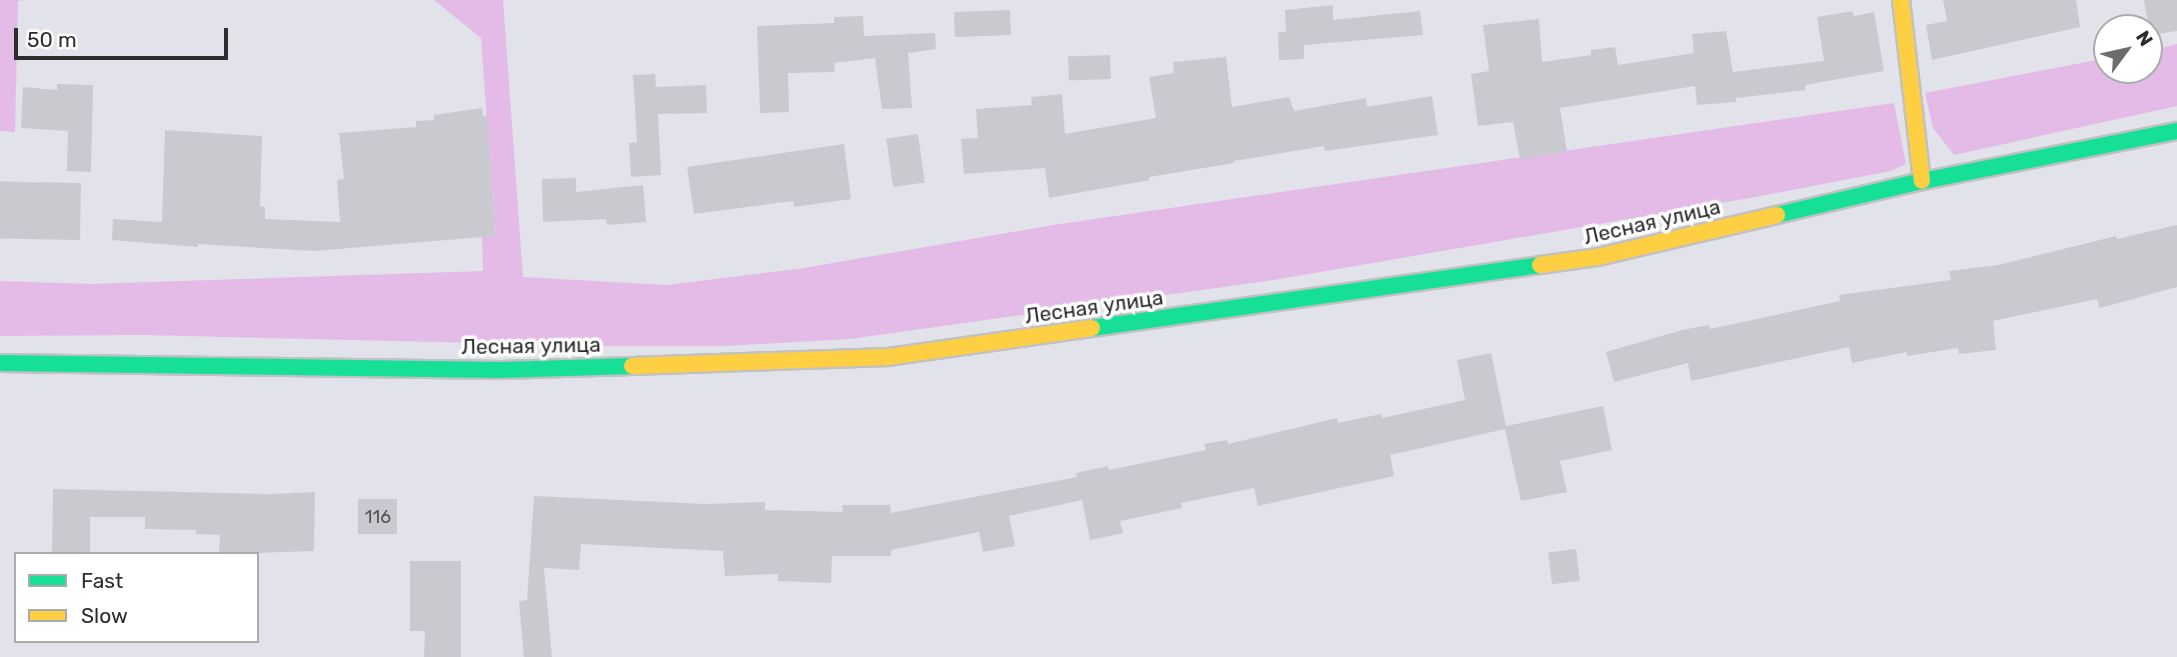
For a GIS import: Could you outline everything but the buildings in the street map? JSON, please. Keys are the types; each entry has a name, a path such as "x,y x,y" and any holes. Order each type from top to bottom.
{"street":[{"path":"1900,0 1922,181"},
{"name":"Лесная улица","path":"0,363 499,370 888,357 1598,257 1922,181 2177,131"}],"shaded area":[{"path":"0,0 27,0 18,1 15,132 0,131"},
{"path":"434,0 503,0 523,277 666,285 798,269 1053,225 1894,103 1906,164 1891,171 1750,198 1274,280 850,339 725,346 600,346 143,335 0,336 0,281 91,284 483,271 482,237 495,236 481,38"},
{"path":"2177,44 2177,106 1954,155 1933,128 1925,93 2093,61 2093,84 2163,84 2163,48"}],"traffic: fast":[{"path":"1777,215 1922,181 2177,131"},
{"path":"1092,328 1540,265"},
{"path":"0,363 500,370 632,366"}],"traffic: slow":[{"path":"1901,0 1922,181"},
{"path":"1540,265 1598,257 1777,215"},
{"path":"632,366 888,357 1092,328"}]}
